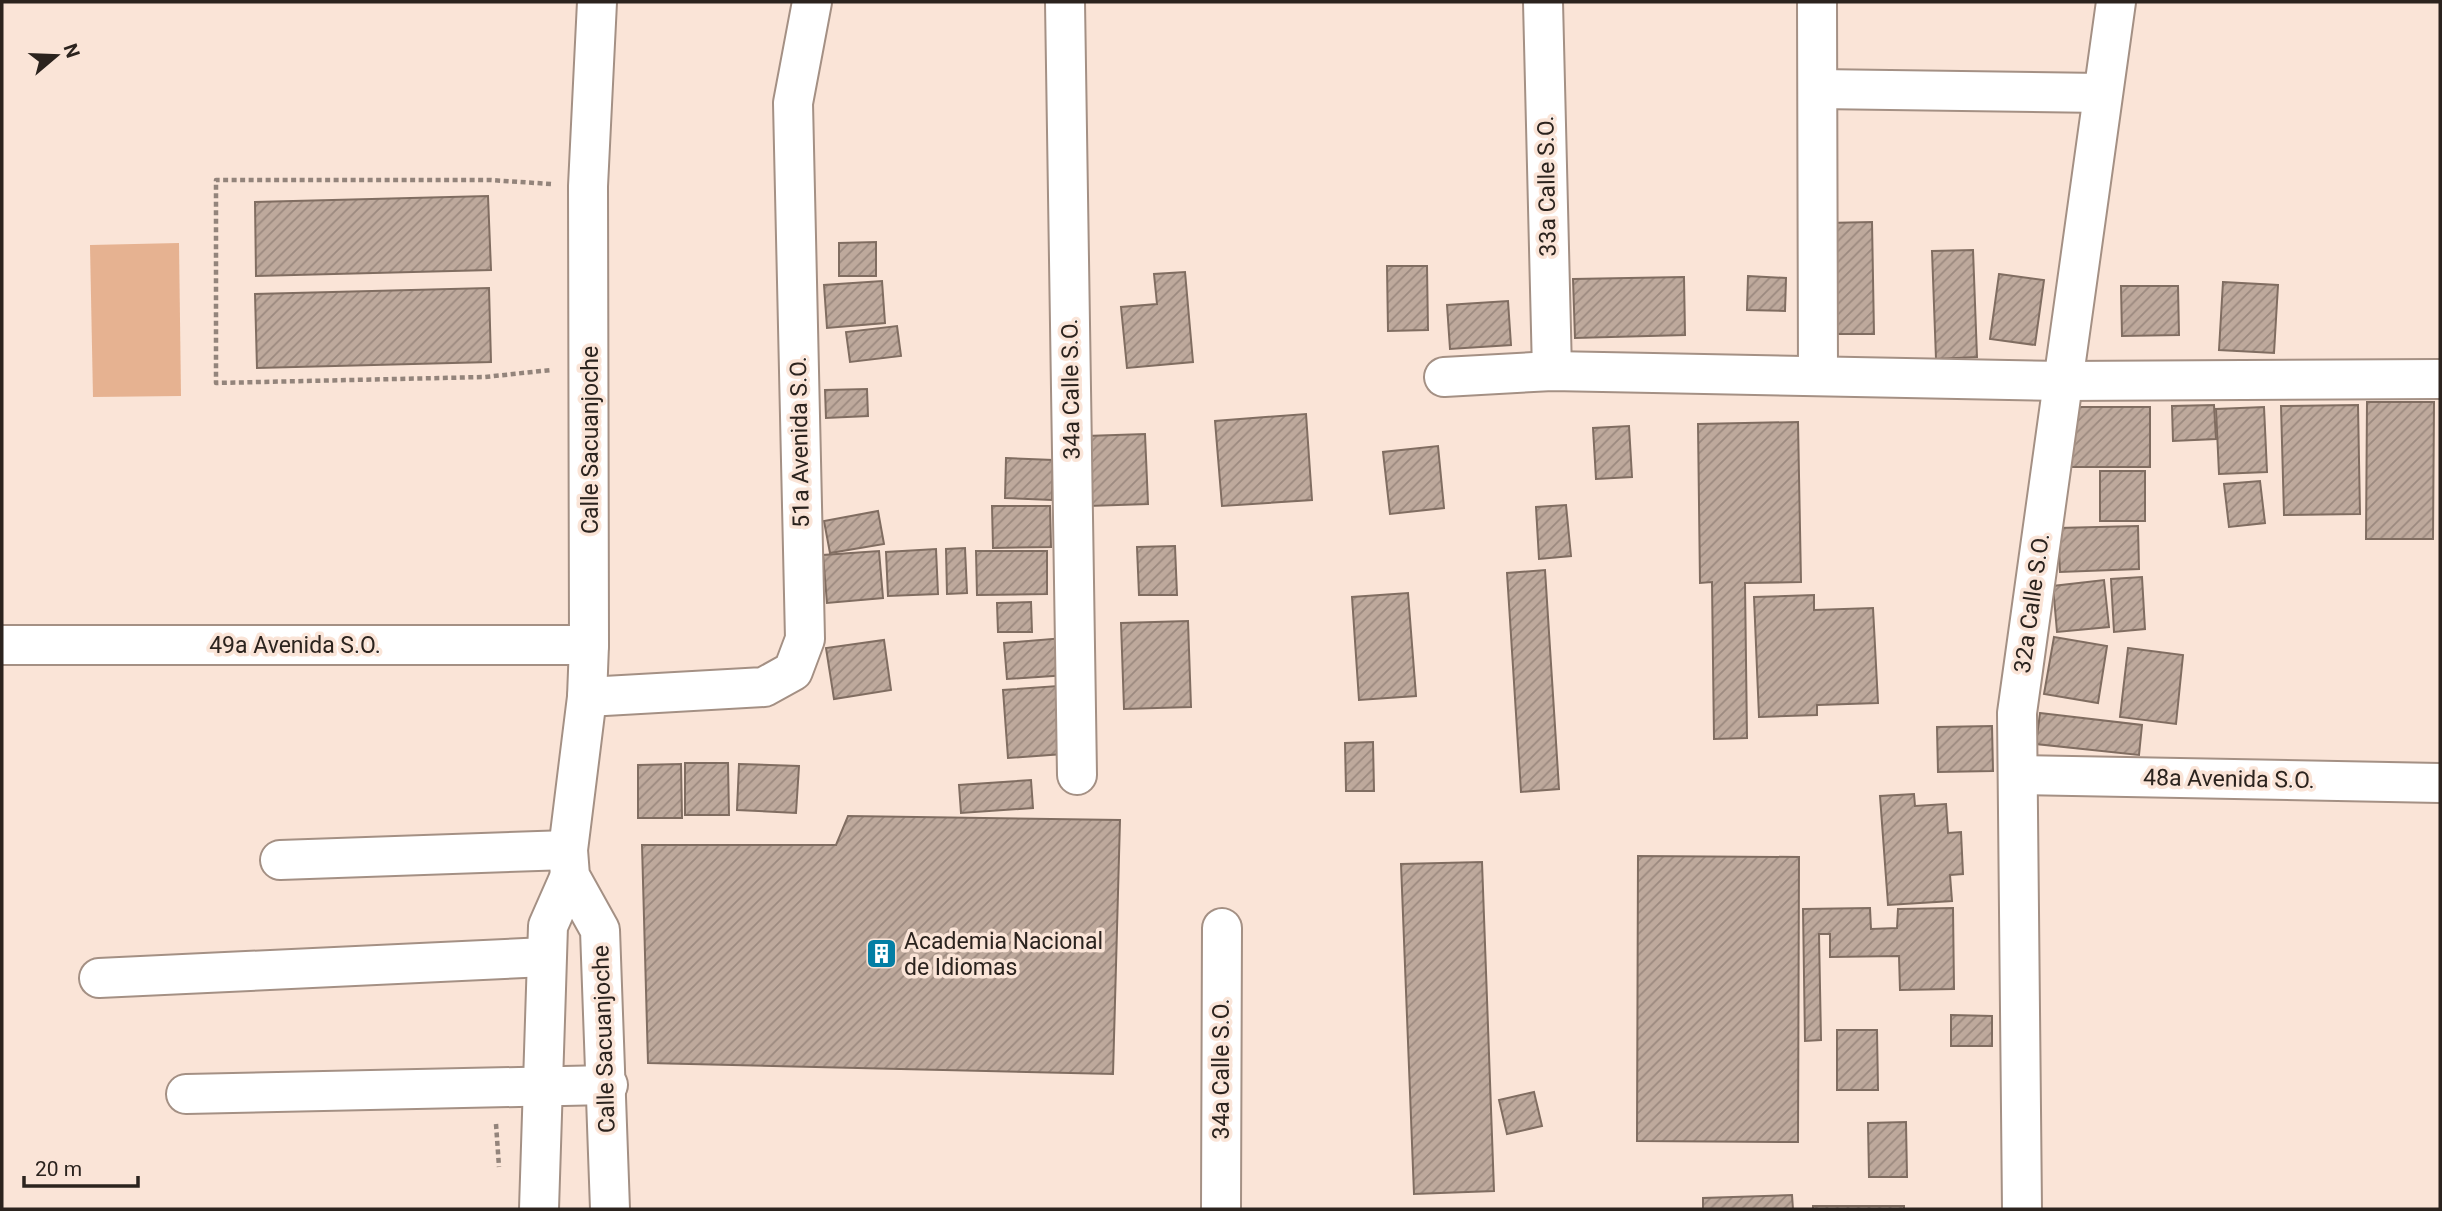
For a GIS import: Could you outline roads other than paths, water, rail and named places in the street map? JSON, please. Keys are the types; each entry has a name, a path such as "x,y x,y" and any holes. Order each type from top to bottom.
{"street":[{"name":"Calle Sacuanjoche","path":"540,1209 548,926 569,863 587,697 590,366 588,186 597,2"},
{"name":"51a Avenida S.O.","path":"587,697 764,687 793,671 805,639 793,103 812,2"},
{"name":"34a Calle S.O.","path":"1065,2 1077,775"},
{"name":"33a Calle S.O.","path":"1543,2 1552,371"},
{"path":"1817,2 1818,374"},
{"name":"32a Calle S.O.","path":"2022,1209 2017,713 2116,2"},
{"path":"1818,89 2102,93"},
{"path":"1444,377 1552,371 1818,374 2063,381 2440,379"},
{"name":"49a Avenida S.O.","path":"2,645 589,645"},
{"name":"48a Avenida S.O.","path":"2018,775 2440,783"},
{"path":"280,860 569,863"},
{"name":"Calle Sacuanjoche","path":"569,863 600,930 608,1085 610,1209"},
{"name":"34a Calle S.O.","path":"1221,1209 1222,928"},
{"path":"99,978 546,957"},
{"path":"187,1094 608,1085"}],"place":[{"name":"Academia Nacional de Idiomas","path":"881,954"}]}
